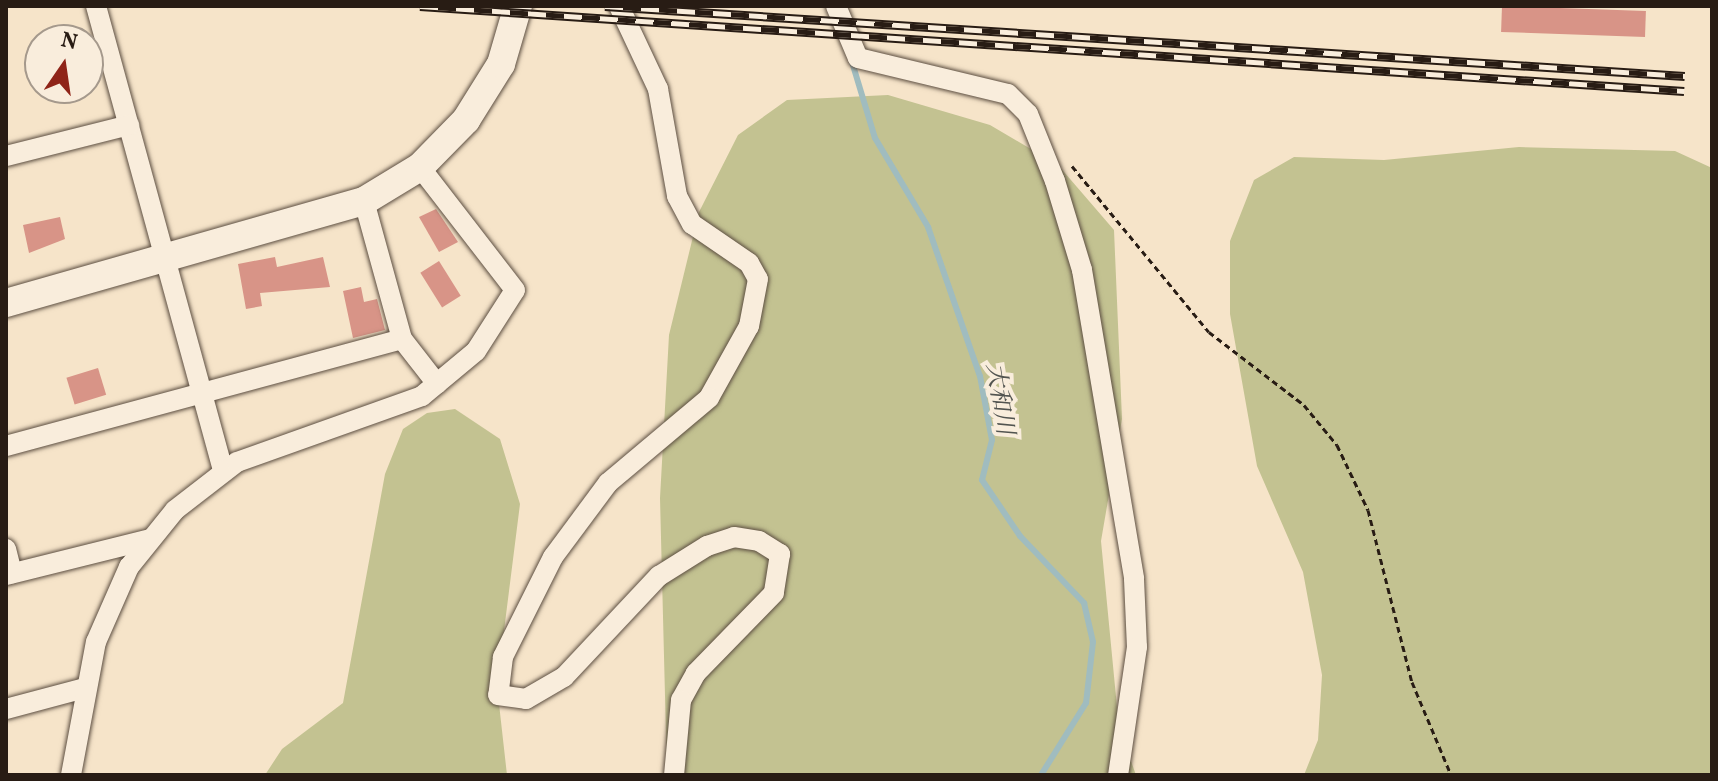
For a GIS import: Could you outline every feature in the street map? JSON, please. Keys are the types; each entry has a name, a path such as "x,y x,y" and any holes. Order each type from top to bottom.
{"street":[{"path":"96,6 223,469"},
{"path":"6,303 364,201 420,167 485,93 518,6"},
{"path":"619,6 658,89 677,196 692,224 749,263 758,279 749,326 709,398 608,483 553,557 503,657 498,695 526,699 564,677 659,576 707,546 734,537 759,541 780,554 774,593 696,673 681,700 674,775"},
{"path":"836,6 858,58 1008,94 1028,114 1055,181 1082,270 1134,579 1137,647 1118,775"},
{"path":"6,156 129,125"},
{"path":"71,775 85,688 114,597 150,539 223,469 422,396 476,351 515,282 420,167"},
{"path":"364,201 402,339 437,384"},
{"path":"6,446 402,339"},
{"path":"6,549 9,574 150,539"},
{"path":"6,709 85,688"}],"path":[{"path":"1069,162 1209,332 1304,405 1337,445 1368,510 1412,682 1451,775"}],"shaded area":[{"path":"888,95 990,125 1058,165 1114,230 1122,419 1101,541 1119,728 1136,775 667,775 660,498 669,335 699,212 738,135 787,100"},
{"path":"1519,147 1675,151 1712,168 1712,775 1304,775 1318,740 1322,675 1303,572 1257,466 1230,314 1230,241 1254,180 1294,157 1384,160"},
{"path":"455,409 500,439 520,504 497,686 507,775 265,775 282,749 343,703 385,474 403,429 427,413"}],"building":[{"path":"1502,6 1646,11 1645,37 1501,32"},
{"path":"436,209 458,242 439,252 419,217"},
{"path":"60,217 65,239 29,253 23,225"},
{"path":"275,257 277,267 323,257 330,287 260,293 262,306 246,309 238,264"},
{"path":"439,261 461,296 442,307 420,273"},
{"path":"361,287 364,302 377,299 385,330 353,338 343,291"},
{"path":"98,368 106,395 75,404 66,378"}],"waterway":[{"name":"大和川","path":"852,62 875,138 928,227 980,376 992,440 982,480 1020,536 1084,603 1093,642 1086,703 1041,775"}],"railway":[{"path":"420,6 1684,91"},
{"path":"605,6 1685,76"}]}
